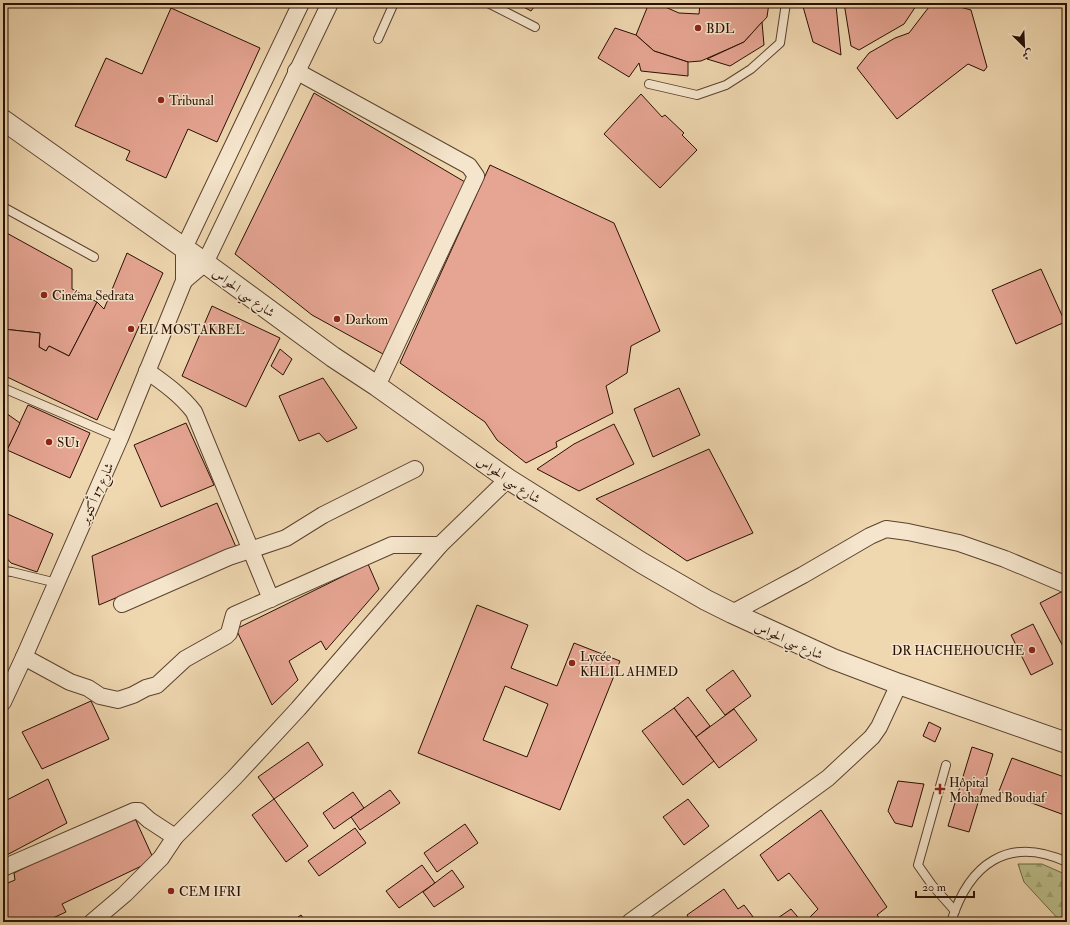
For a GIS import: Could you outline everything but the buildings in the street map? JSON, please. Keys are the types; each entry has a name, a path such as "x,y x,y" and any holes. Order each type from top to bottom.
{"street":[{"path":"184,281 184,248 301,3"},
{"path":"184,281 205,263 330,3"},
{"path":"296,71 469,166 476,176 377,386"},
{"name":"شارع سي الحواس","path":"3,120 205,263 333,357 377,386 508,479 642,563 706,600 833,660 1067,743"},
{"name":"شارع 17 أكتوبر","path":"3,702 24,658 120,438 184,281"},
{"path":"148,371 173,390 194,412 271,599"},
{"path":"122,604 229,557 251,551 286,538 323,515 415,469"},
{"path":"92,922 161,858 175,837 234,778 298,709 440,545 508,479"},
{"path":"732,613 804,575 870,536 886,529 908,532 958,543 1005,559 1067,585"},
{"path":"24,658 70,682 88,688 100,696 118,700 157,685 169,676 185,659 226,636 229,633 234,615 392,545 440,545"},
{"path":"630,922 828,778 872,737 879,726 899,684"},
{"path":"3,868 134,811 139,811 149,820 175,837"}],"lane":[{"path":"378,39 394,3"},
{"path":"488,3 535,26"},
{"path":"648,84 696,95 726,85 751,69 780,43 786,3"},
{"path":"3,207 94,257"},
{"path":"3,388 120,438"},
{"path":"3,571 57,583"},
{"path":"946,765 918,865 932,885 955,910"},
{"path":"951,922 963,893 974,876 982,867 996,859 1009,853 1025,851 1044,854 1067,862"}],"green space":[{"path":"1018,864 1042,864 1067,875 1067,922 1061,922 1024,882"}],"place":[{"name":"BDL","path":"698,28"},
{"name":"Tribunal","path":"161,100"},
{"name":"Cinéma Sedrata","path":"44,295"},
{"name":"Darkom","path":"337,319"},
{"name":"EL MOSTAKBEL","path":"131,329"},
{"name":"SU1","path":"49,442"},
{"name":"DR HACHEHOUCHE","path":"1032,650"},
{"name":"Lycée KHLIL AHMED","path":"572,663"},
{"name":"Hôpital Mohamed Boudiaf","path":"940,789"},
{"name":"CEM IFRI","path":"171,891"}]}
